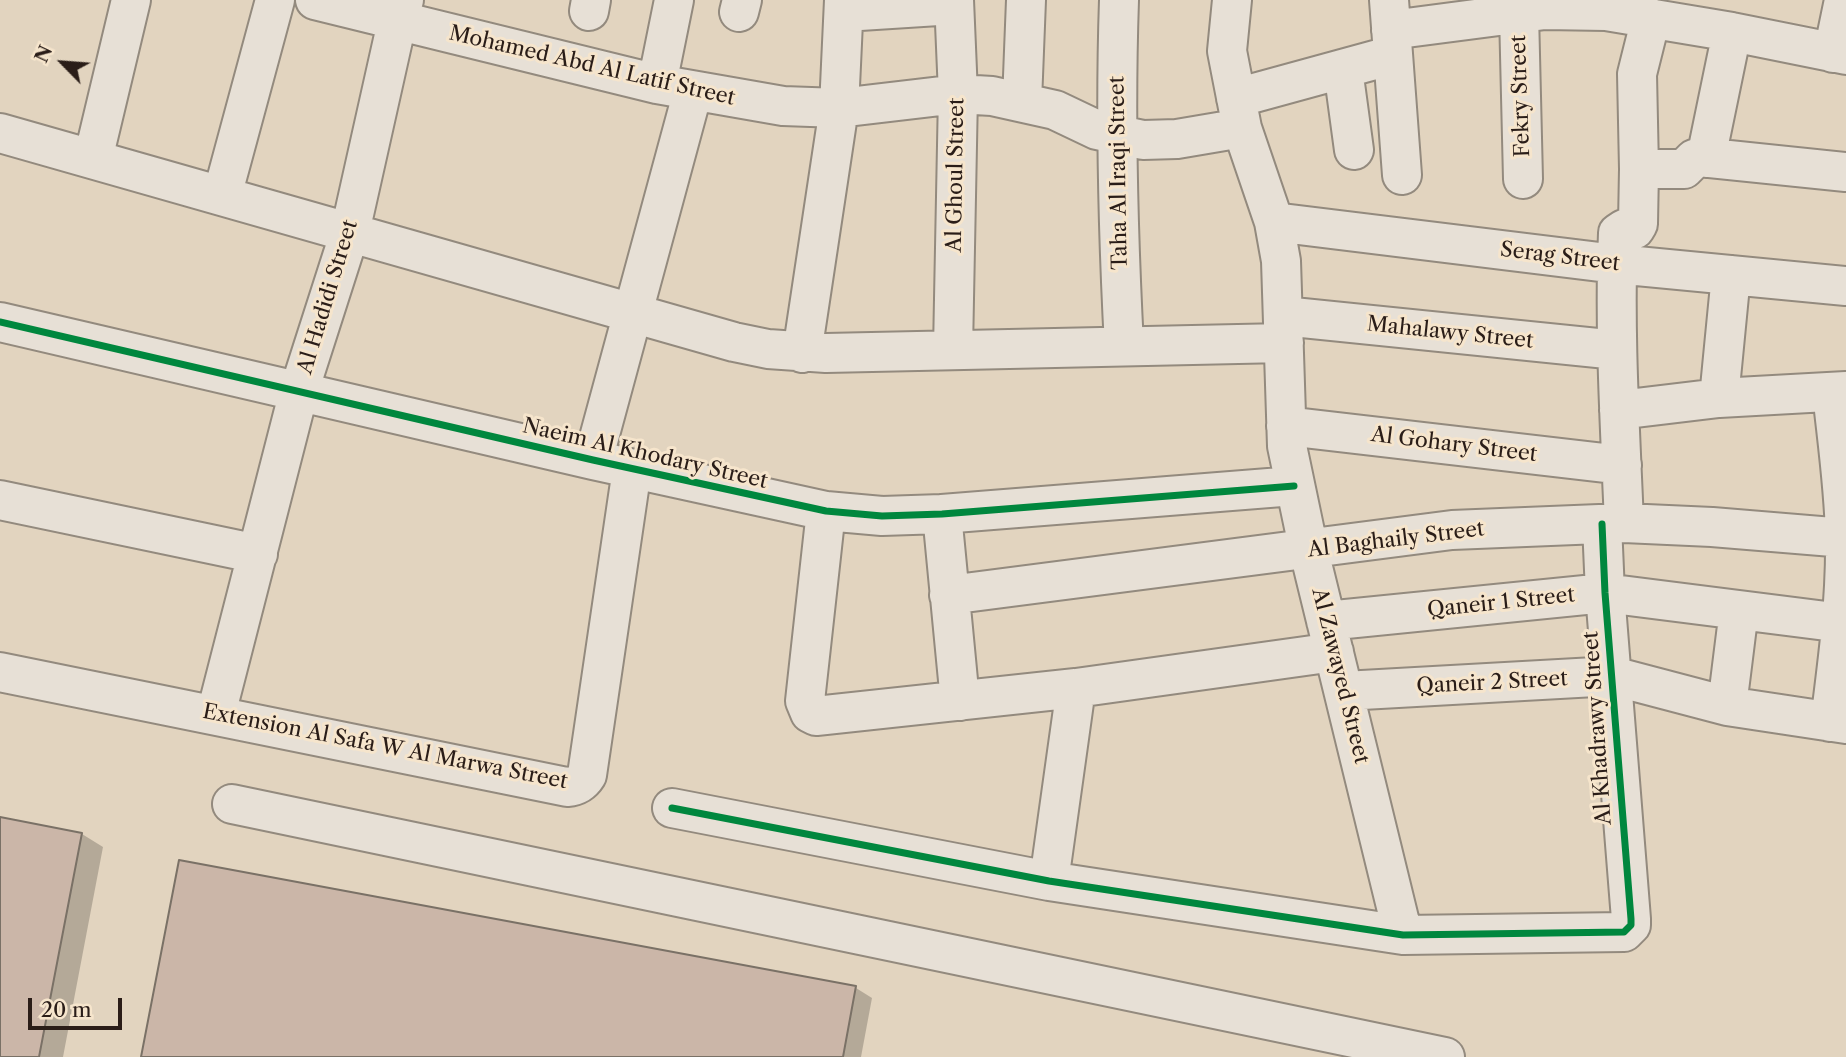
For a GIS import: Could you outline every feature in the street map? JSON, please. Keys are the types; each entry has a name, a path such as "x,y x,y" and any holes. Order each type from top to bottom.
{"street":[{"path":"93,159 131,0"},
{"path":"222,196 275,0"},
{"name":"Mohamed Abd Al Latif Street","path":"315,0 400,11 675,88 783,106 839,108 958,94 992,96 1055,110 1097,130 1143,140 1177,139 1343,69 1391,28 1498,10 1607,6 1651,18 1718,20 1840,54"},
{"path":"593,460 632,313 675,88 674,0"},
{"path":"1022,102 1026,0"},
{"name":"Taha Al Iraqi Street","path":"1119,0 1116,135 1124,346"},
{"name":"Al Zawayed Street","path":"1232,0 1227,51 1239,113 1274,222 1281,261 1287,446 1294,486 1403,935"},
{"path":"1840,54 1844,0"},
{"path":"802,353 839,108 844,6 954,3"},
{"name":"Al Ghoul Street","path":"953,351 958,94 954,3"},
{"name":"Fekry Street","path":"1498,10 1523,178"},
{"name":"Al Hadidi Street","path":"216,714 299,391 350,232 400,11"},
{"name":"Al Khadrawy Street","path":"1403,935 1620,932 1628,929 1631,919 1605,593 1622,465 1617,350 1618,233 1624,229 1635,229 1638,224 1637,74 1651,18"},
{"path":"1706,158 1718,20"},
{"path":"1391,28 1402,175"},
{"path":"1343,69 1354,150"},
{"name":"Mahalawy Street","path":"0,133 734,342 768,349 802,353 1124,346 1283,329 1617,350"},
{"path":"1639,169 1684,169 1694,159 1706,158 1846,172"},
{"name":"Serag Street","path":"1274,222 1616,264 1846,286"},
{"path":"1719,398 1731,275"},
{"name":"Naeim Al Khodary Street","path":"0,322 632,469 826,511 882,516 942,514 1294,486"},
{"path":"1619,410 1719,398 1839,392 1845,538 1838,723"},
{"name":"Al Gohary Street","path":"1286,426 1622,465"},
{"name":"Extension Al Safa W Al Marwa Street","path":"0,672 567,787 575,786 587,775 632,469"},
{"path":"0,500 258,554"},
{"name":"Qaneir 1 Street","path":"826,511 805,701 806,708 816,716 1076,688 1330,636 1605,593 1739,610 1844,606"},
{"path":"942,514 960,701"},
{"name":"Al Baghaily Street","path":"949,595 1309,551 1452,530 1613,523 1712,527 1845,538"},
{"path":"1727,706 1739,610"},
{"name":"Qaneir 2 Street","path":"1343,691 1612,676 1727,706 1838,723"},
{"path":"1049,881 1076,688"},
{"path":"232,804 1445,1057"},
{"path":"672,808 1049,881 1403,935"}],"building":[{"path":"0,817 82,833 39,1057 0,1057"},
{"path":"179,860 856,986 843,1057 141,1057"}],"cycle path":[{"path":"0,322 593,460 826,511 882,516 942,514 1294,486"},
{"path":"672,808 1049,881 1403,935 1624,932 1631,925 1631,919 1602,524"}]}
